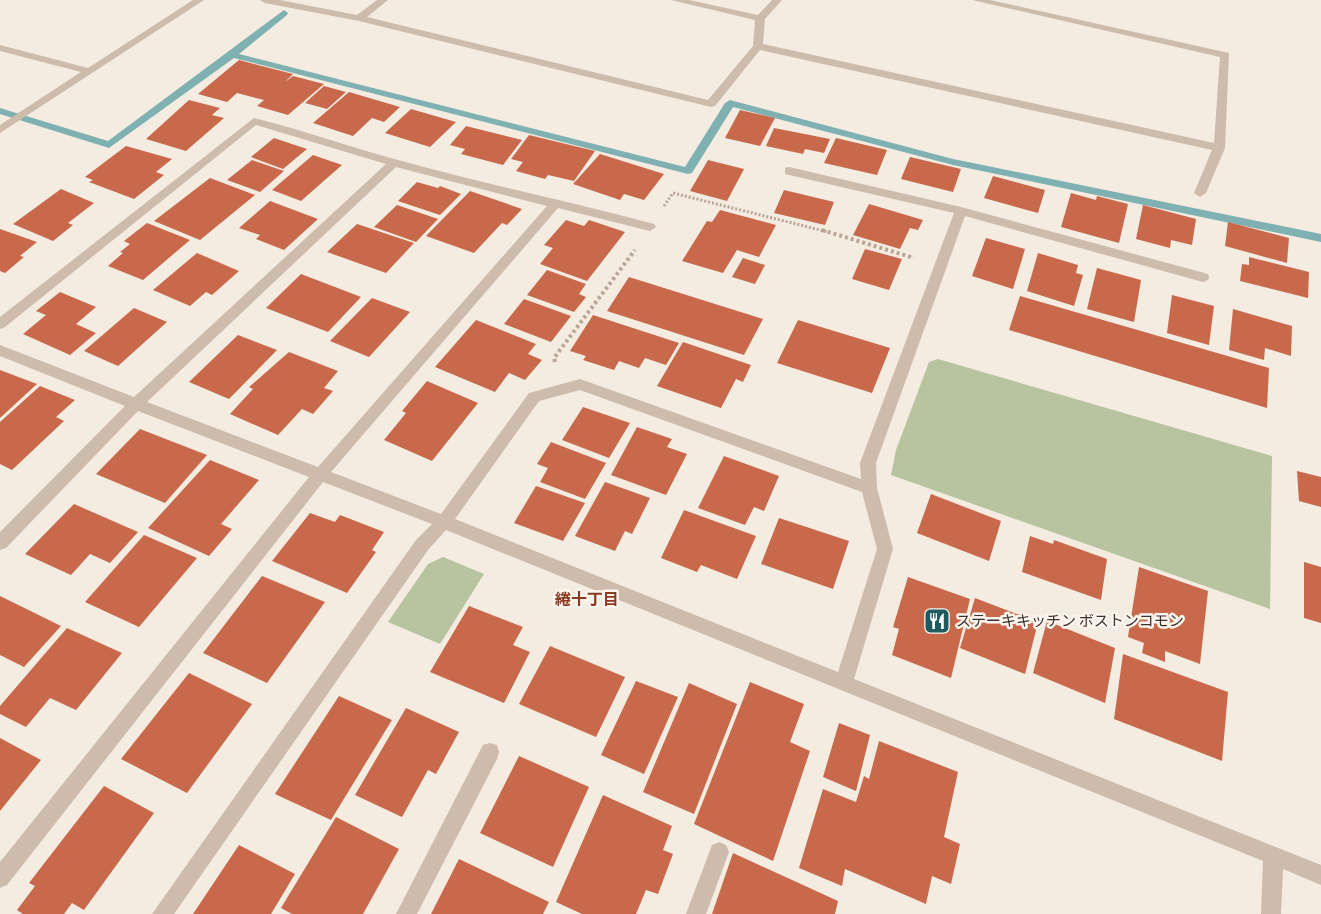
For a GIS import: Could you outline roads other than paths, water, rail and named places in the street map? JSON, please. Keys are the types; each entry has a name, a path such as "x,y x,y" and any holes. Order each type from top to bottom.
{"street":[{"path":"0,130 199,0"},
{"path":"265,0 359,18 711,104 758,46 760,18 777,0"},
{"path":"359,18 383,0"},
{"path":"676,0 760,18"},
{"path":"977,0 1225,55 1219,148 1200,193"},
{"path":"758,46 1219,148"},
{"path":"0,48 89,71"},
{"path":"0,324 254,122 394,163 650,227"},
{"path":"0,543 136,404 394,163"},
{"path":"789,171 961,211 1203,277"},
{"path":"0,878 320,475 555,204"},
{"path":"844,683 885,549 869,488 868,463 961,211"},
{"path":"0,350 444,522 1321,875"},
{"path":"162,914 422,545 444,522 534,397 580,384 869,488"},
{"path":"406,914 490,752"},
{"path":"696,914 718,852"},
{"path":"1271,914 1273,856"}],"waterway":[{"path":"232,55 284,13"},
{"path":"0,111 109,145 232,55"},
{"path":"232,55 688,171 730,103 953,162 1321,238"}],"place":[{"name":"ステーキキッチン ボストンコモン","path":"937,621"}],"district":[{"name":"綣十丁目","path":"587,599"}]}
